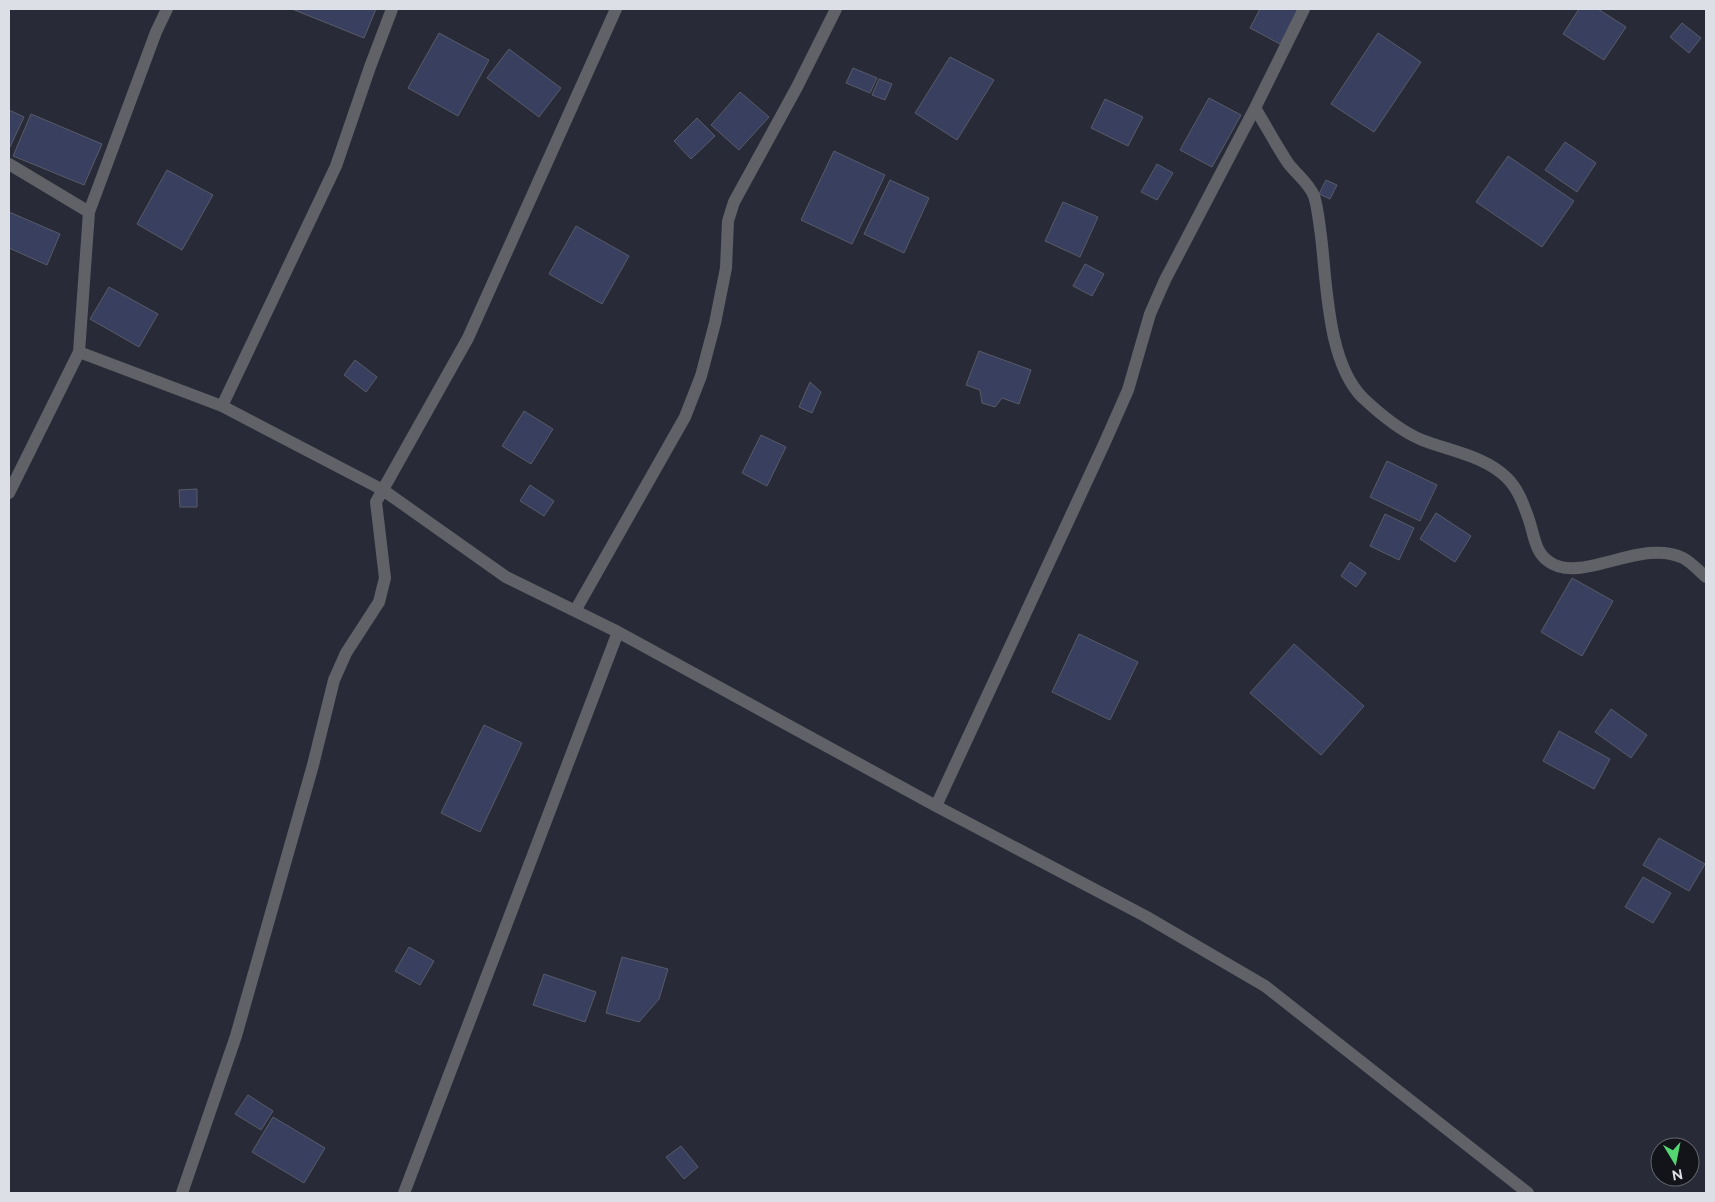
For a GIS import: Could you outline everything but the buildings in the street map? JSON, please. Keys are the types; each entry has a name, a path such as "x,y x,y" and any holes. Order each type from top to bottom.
{"street":[{"path":"9,493 79,352 89,212 166,9"},
{"path":"222,406 336,166 392,9"},
{"path":"182,1193 236,1036 313,765 334,680 346,653 379,602 384,578 376,502 468,338 616,9"},
{"path":"574,611 685,417 701,376 715,323 726,268 728,221 734,202 797,87 836,9"},
{"path":"936,806 1128,390 1150,314 1165,280 1255,108 1304,9"},
{"path":"1255,108 1289,164 1313,195 1322,245 1326,287 1338,352 1346,374 1362,397 1392,423 1420,439 1494,467 1508,479 1518,491 1529,518 1538,551 1548,561 1562,568 1576,569 1646,552 1665,553 1684,558 1706,577"},
{"path":"9,164 89,212"},
{"path":"79,352 222,406 383,490 506,577 618,632 936,806 1145,916 1265,986 1343,1046 1434,1121 1528,1193"},
{"path":"404,1193 618,632"}]}
